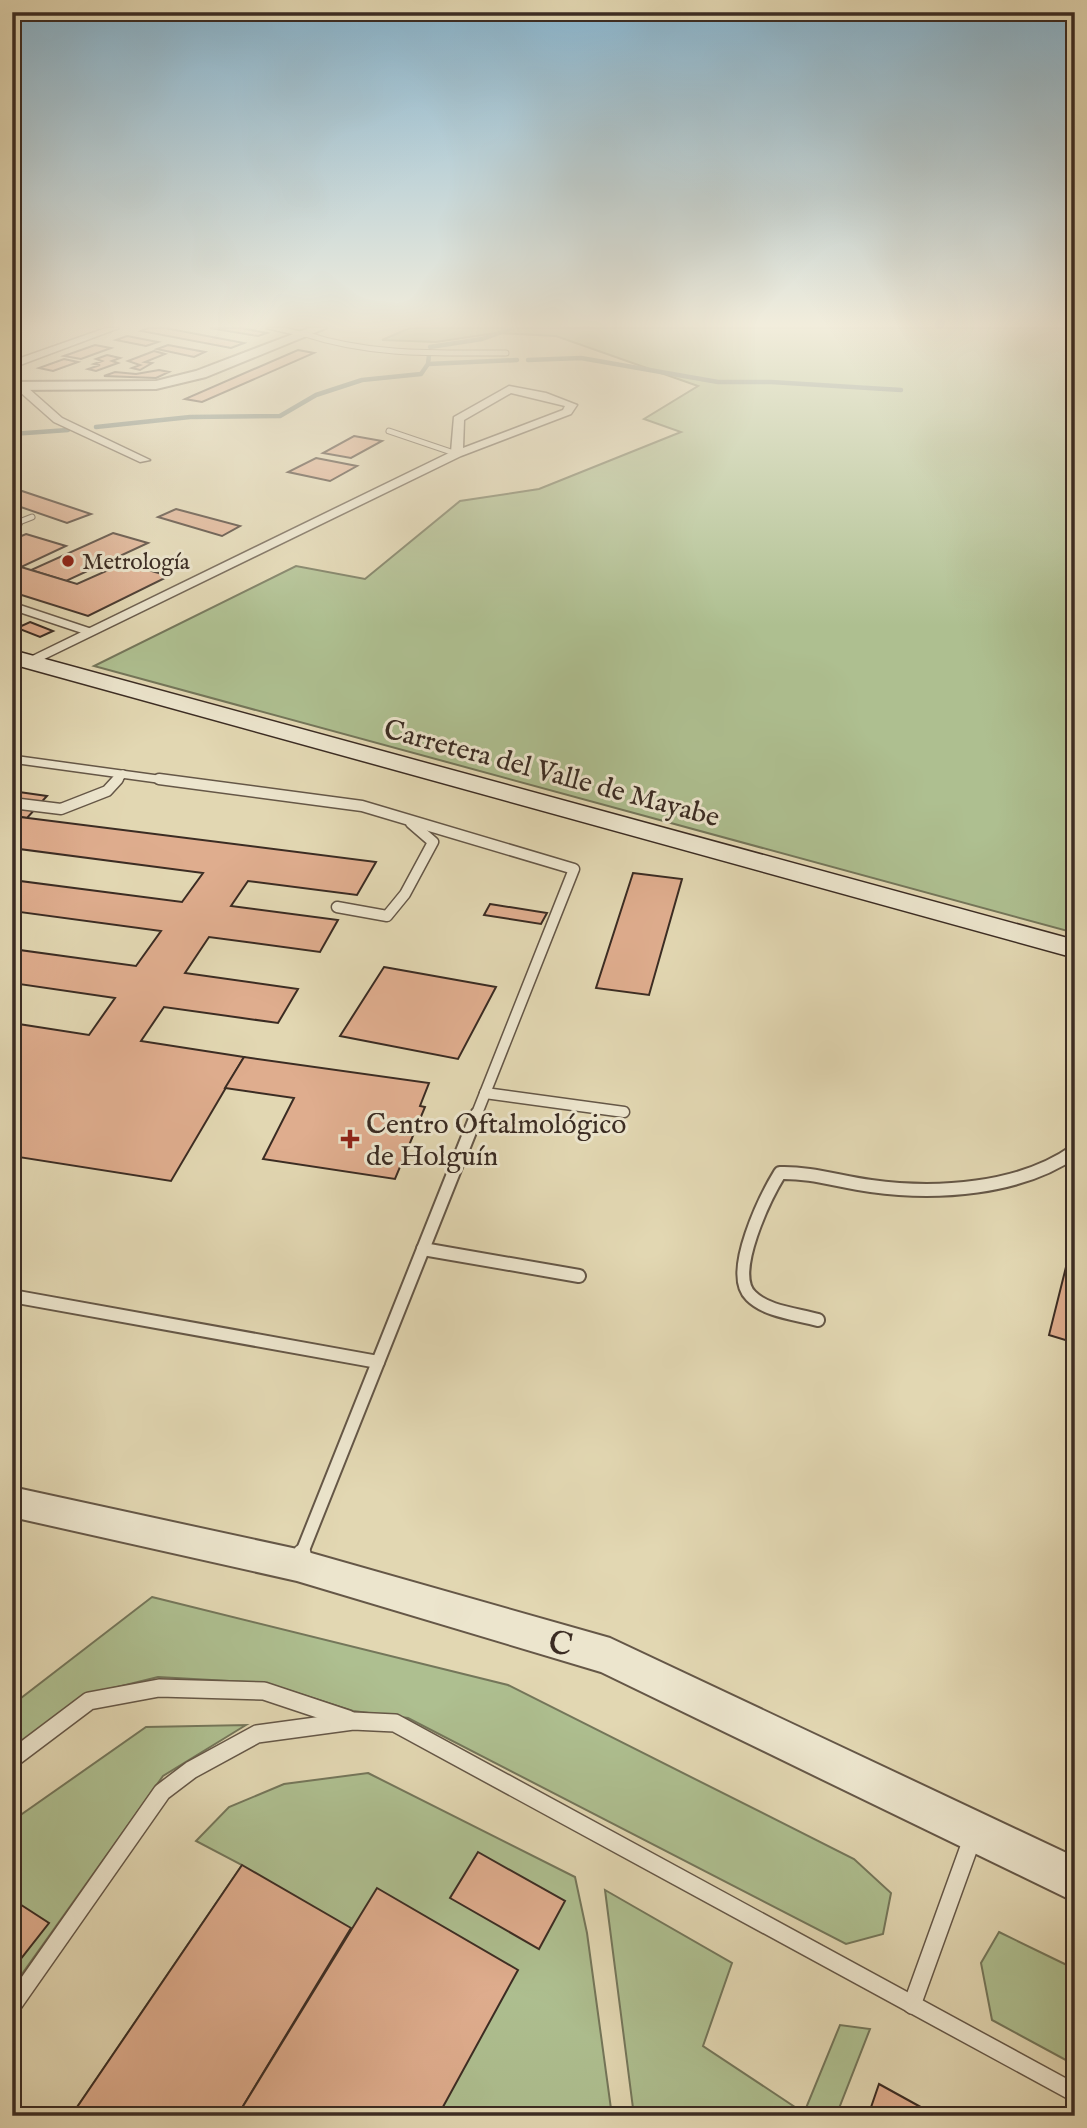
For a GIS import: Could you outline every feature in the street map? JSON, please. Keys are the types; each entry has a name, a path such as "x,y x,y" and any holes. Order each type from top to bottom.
{"main road":[{"name":"Carretera del Valle de Mayabe","path":"21,659 1075,949"}],"street":[{"path":"74,427 144,460"},
{"path":"457,454 458,427"},
{"path":"21,659 90,632 457,454 527,427"},
{"name":"C","path":"12,1502 297,1565 610,1656 1075,1880"}],"lane":[{"path":"390,431 457,454"},
{"path":"12,525 32,517"},
{"path":"12,606 90,632"},
{"path":"12,759 362,806 574,869 297,1565"},
{"path":"12,803 61,809 107,791 123,774"},
{"path":"337,907 387,916 405,894 433,842 406,819"},
{"path":"485,1093 624,1112"},
{"path":"818,1320 757,1301 746,1292 743,1284 744,1262 769,1188 780,1173 803,1172 872,1186 971,1185 1016,1179 1046,1170 1075,1151"},
{"path":"423,1249 579,1276"},
{"path":"12,1296 378,1362"},
{"path":"12,1759 89,1702 159,1688 264,1691 353,1721"},
{"path":"12,2006 162,1792 191,1770 257,1734 353,1721 395,1723 1075,2094"},
{"path":"912,2005 974,1833"}],"green space":[{"path":"668,427 1075,427 1075,933 94,666 296,566 365,579 460,501 539,489 681,432"},
{"path":"152,1597 508,1685 854,1859 891,1893 883,1934 846,1944 408,1718 353,1711 266,1683 158,1677 89,1694 12,1751 12,1705"},
{"path":"246,1725 163,1776 12,1988 12,1821 146,1727"},
{"path":"368,1773 575,1877 587,1933 612,2116 71,2116 242,1865 196,1841 229,1807 284,1784"},
{"path":"605,1890 732,1963 703,2046 804,2113 840,2025 870,2029 836,2116 634,2116"},
{"path":"999,1932 1075,1969 1075,2065 992,2020 981,1963"}],"building":[{"path":"354,436 382,441 351,458 323,453"},
{"path":"316,458 357,466 330,481 288,472"},
{"path":"22,491 91,514 67,523 12,504 12,494"},
{"path":"176,509 240,526 222,536 158,517"},
{"path":"113,533 148,543 66,581 31,570"},
{"path":"26,534 66,546 21,567 77,584 124,563 169,576 88,616 12,592 12,540"},
{"path":"30,622 53,631 40,637 17,628"},
{"path":"12,791 47,796 27,818 12,816"},
{"path":"12,816 376,862 357,895 248,881 231,906 338,920 320,952 209,937 185,973 298,989 278,1023 164,1007 141,1041 244,1057 171,1181 12,1156 12,1023 89,1035 115,998 12,983 12,949 136,966 161,931 12,911 12,880 182,902 203,873 12,848"},
{"path":"633,873 682,879 649,995 596,988"},
{"path":"490,904 547,913 541,924 484,915"},
{"path":"384,967 496,987 458,1059 340,1036"},
{"path":"244,1057 429,1083 420,1106 425,1107 395,1179 263,1159 294,1098 225,1088"},
{"path":"1068,1259 1075,1261 1075,1343 1049,1335"},
{"path":"478,1852 565,1901 539,1949 450,1898"},
{"path":"242,1865 351,1928 237,2116 71,2116"},
{"path":"377,1888 518,1970 438,2116 237,2116"},
{"path":"12,1899 49,1923 12,1970"},
{"path":"879,2084 937,2116 868,2116"}],"waterway":[{"path":"12,434 68,430"}],"place":[{"name":"Metrología","path":"68,561"},
{"name":"Centro Oftalmológico de Holguín","path":"350,1139"}]}
